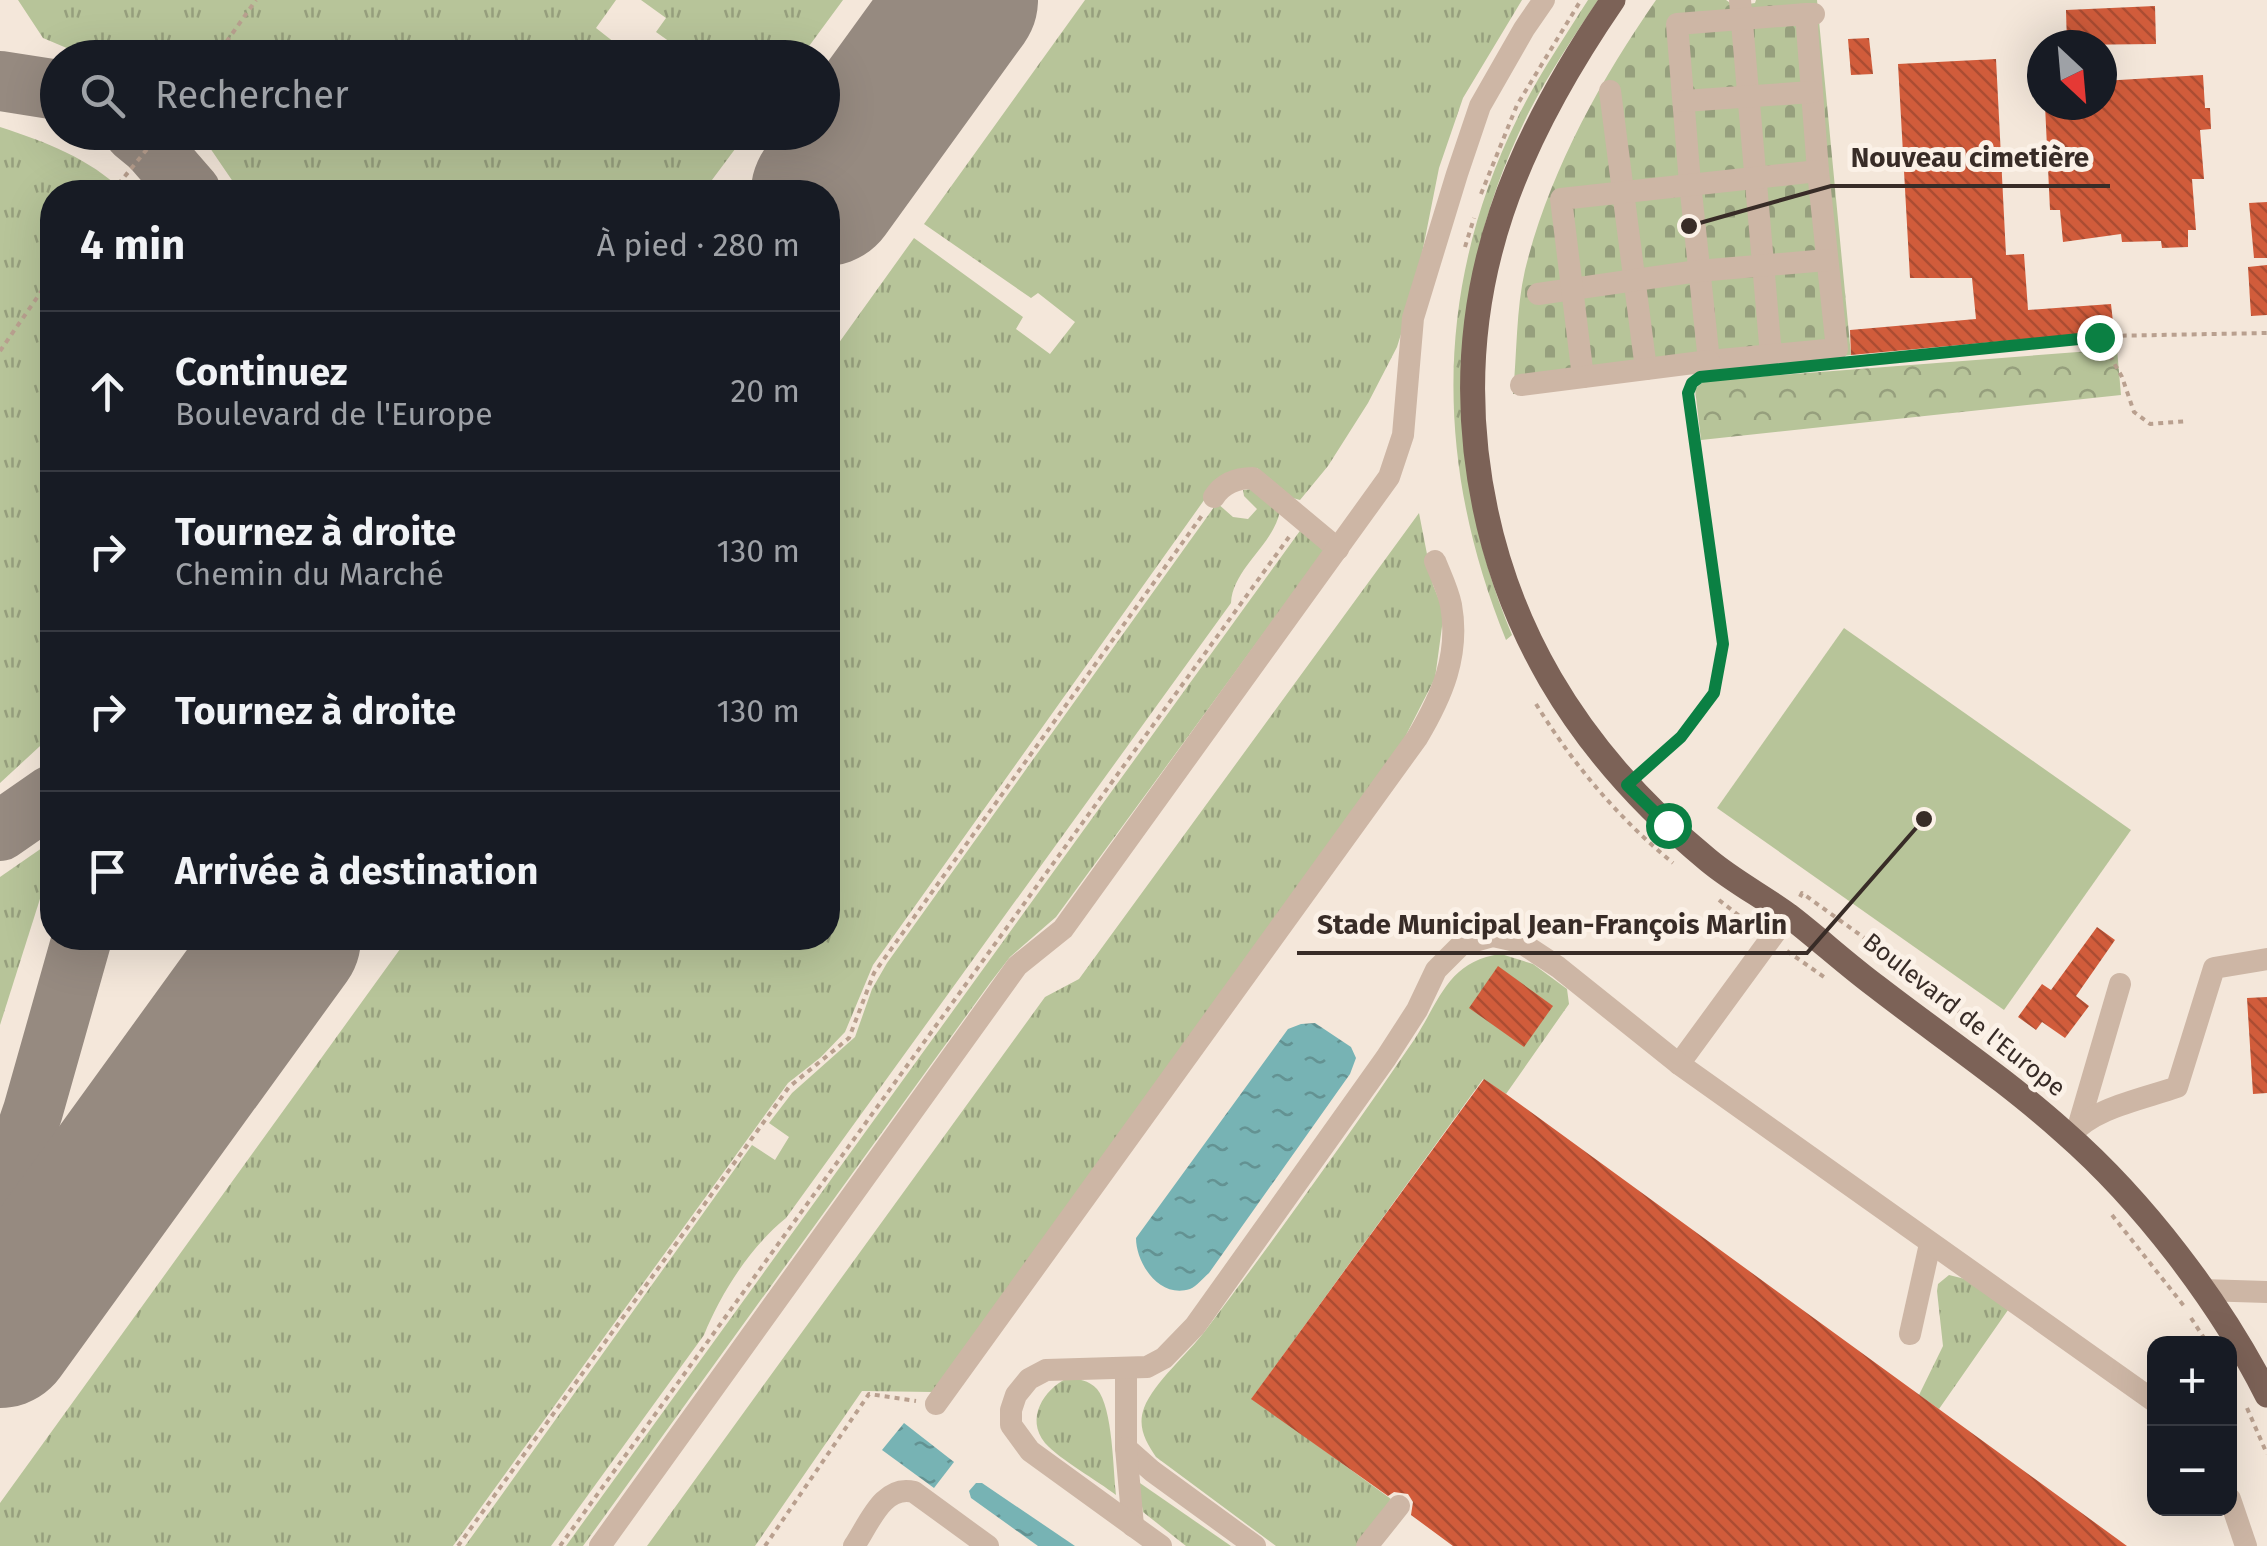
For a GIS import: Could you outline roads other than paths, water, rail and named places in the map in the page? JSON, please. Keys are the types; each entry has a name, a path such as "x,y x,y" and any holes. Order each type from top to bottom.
{"main road":[{"name":"Boulevard de l'Europe","path":"1613,0 1552,94 1519,159 1490,250 1478,318 1474,427 1490,533 1516,613 1548,677 1596,749 1627,785 1712,864 1788,916 1878,988 2074,1130 2202,1290 2254,1370 2254,1397"}],"lane":[{"path":"600,1546 1016,966 1063,929 1389,477 1403,435 1414,318 1456,174 1480,106 1544,0"},
{"path":"1741,9 1772,355"},
{"path":"1521,385 1646,369 1705,369 1772,355 1837,348 1818,171 1810,14 1741,9 1677,24 1705,369"},
{"path":"1610,91 1646,369"},
{"path":"1684,101 1812,92"},
{"path":"1583,377 1561,198 1818,171"},
{"path":"1538,294 1698,271 1827,260"},
{"path":"1214,497 1224,485 1254,478 1338,548"},
{"path":"936,1404 1417,738 1440,699 1452,658 1451,604 1434,560"},
{"path":"1679,1064 1788,916"},
{"path":"1161,1546 1030,1450 1011,1425 1016,1395 1029,1379 1046,1370 1147,1367 1164,1358 1195,1326 1386,1058 1417,1010 1436,970 1461,945 1493,936 1520,942 1558,967 1679,1064 2147,1397"},
{"path":"2074,1130 2177,1087 2214,968 2267,959"},
{"path":"2074,1130 2120,984"},
{"path":"1910,1334 1930,1244"},
{"path":"2202,1290 2267,1292"},
{"path":"1126,1369 1126,1448 1134,1526"},
{"path":"1126,1448 1255,1546"},
{"path":"854,1546 888,1495 900,1490 914,1492 988,1546"},
{"path":"1367,1546 1399,1506"},
{"path":"2236,1516 2246,1546"}],"water":[{"path":"1315,1023 1351,1047 1356,1058 1350,1074 1209,1273 1190,1289 1179,1291 1159,1284 1140,1258 1136,1238 1288,1029"},
{"path":"904,1423 954,1462 934,1488 882,1450"},
{"path":"976,1483 982,1483 1075,1546 1038,1546 971,1498 969,1491"}],"place":[{"name":"Nouveau cimetière","path":"1689,226"},
{"name":"Stade Municipal Jean-François Marlin","path":"1924,819"}]}
